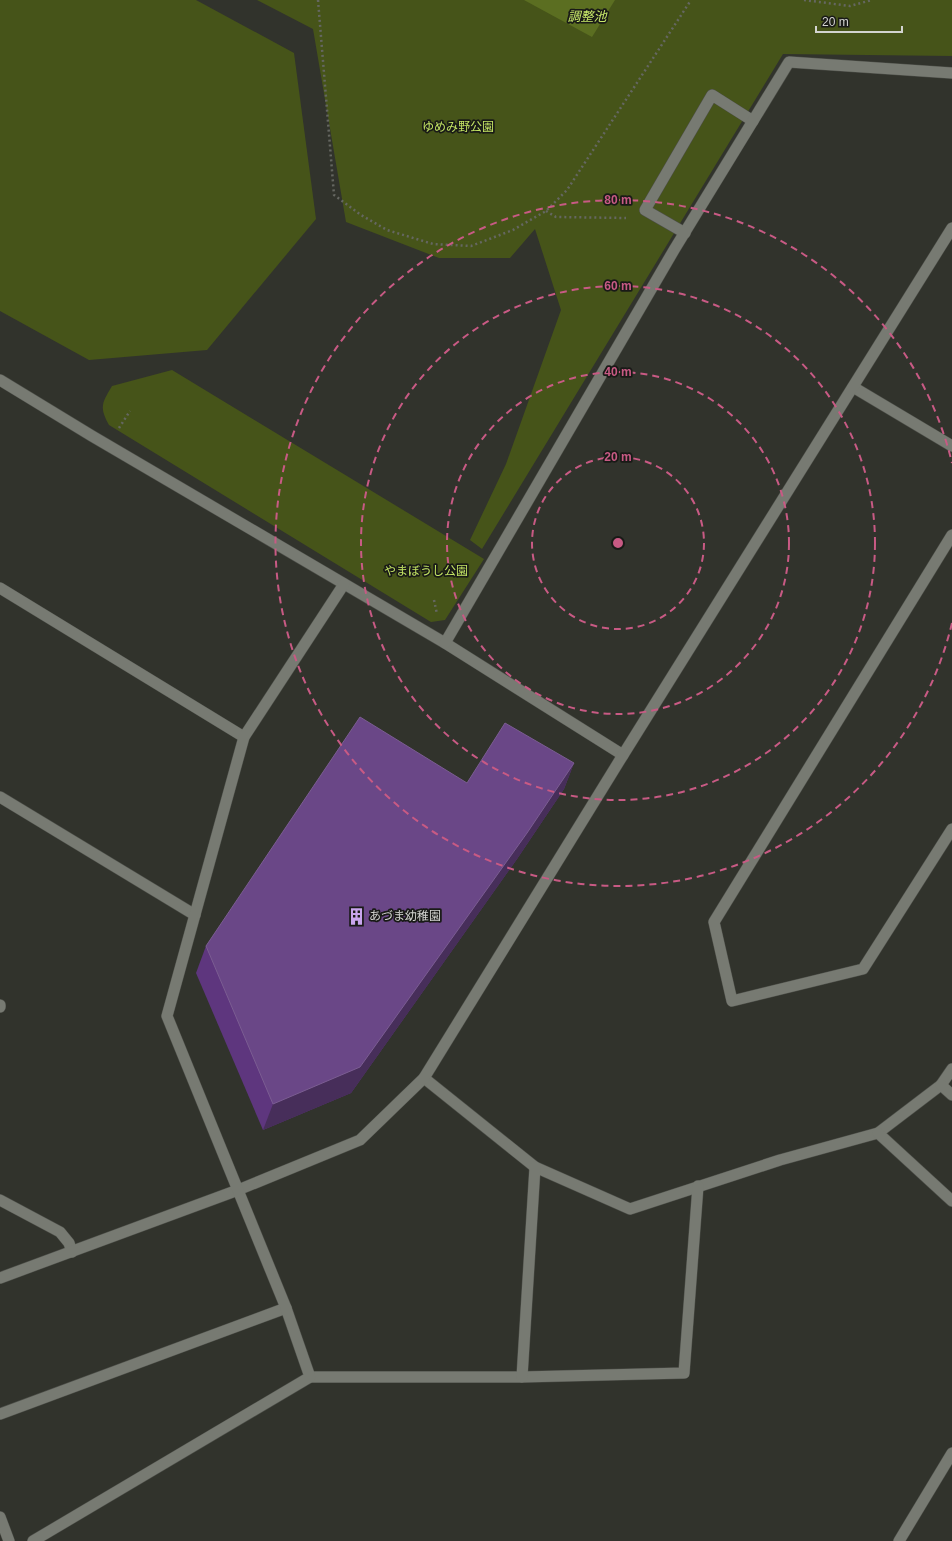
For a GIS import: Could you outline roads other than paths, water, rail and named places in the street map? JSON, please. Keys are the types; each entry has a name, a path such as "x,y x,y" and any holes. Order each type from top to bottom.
{"street":[{"path":"445,643 684,233 789,62 952,73"},
{"path":"684,233 645,210 712,96 753,121"},
{"path":"0,1278 238,1190 360,1140 424,1078 623,755 952,228"},
{"path":"0,380 445,643 623,755"},
{"path":"853,387 952,446"},
{"path":"952,535 714,922 732,1001 863,969 952,829"},
{"path":"310,1377 286,1308 167,1016 244,737 344,584"},
{"path":"0,588 244,737"},
{"path":"0,797 195,914"},
{"path":"424,1078 535,1167 630,1209 780,1160 878,1133 941,1085 952,1069"},
{"path":"941,1085 952,1095"},
{"path":"878,1133 952,1201"},
{"path":"522,1377 535,1167"},
{"path":"33,1541 310,1377 522,1377 684,1373 698,1186"},
{"path":"0,1200 60,1232 69,1243 72,1252"},
{"path":"0,1414 286,1308"},
{"path":"899,1541 952,1453"},
{"path":"0,1517 9,1541"}],"water":[{"name":"調整池","path":"524,0 615,0 592,37"}],"place":[{"name":"あづま幼稚園","path":"356,916"}],"park label":[{"name":"ゆめみ野公園","path":"458,127"},
{"name":"やまぼうし公園","path":"426,571"}]}
